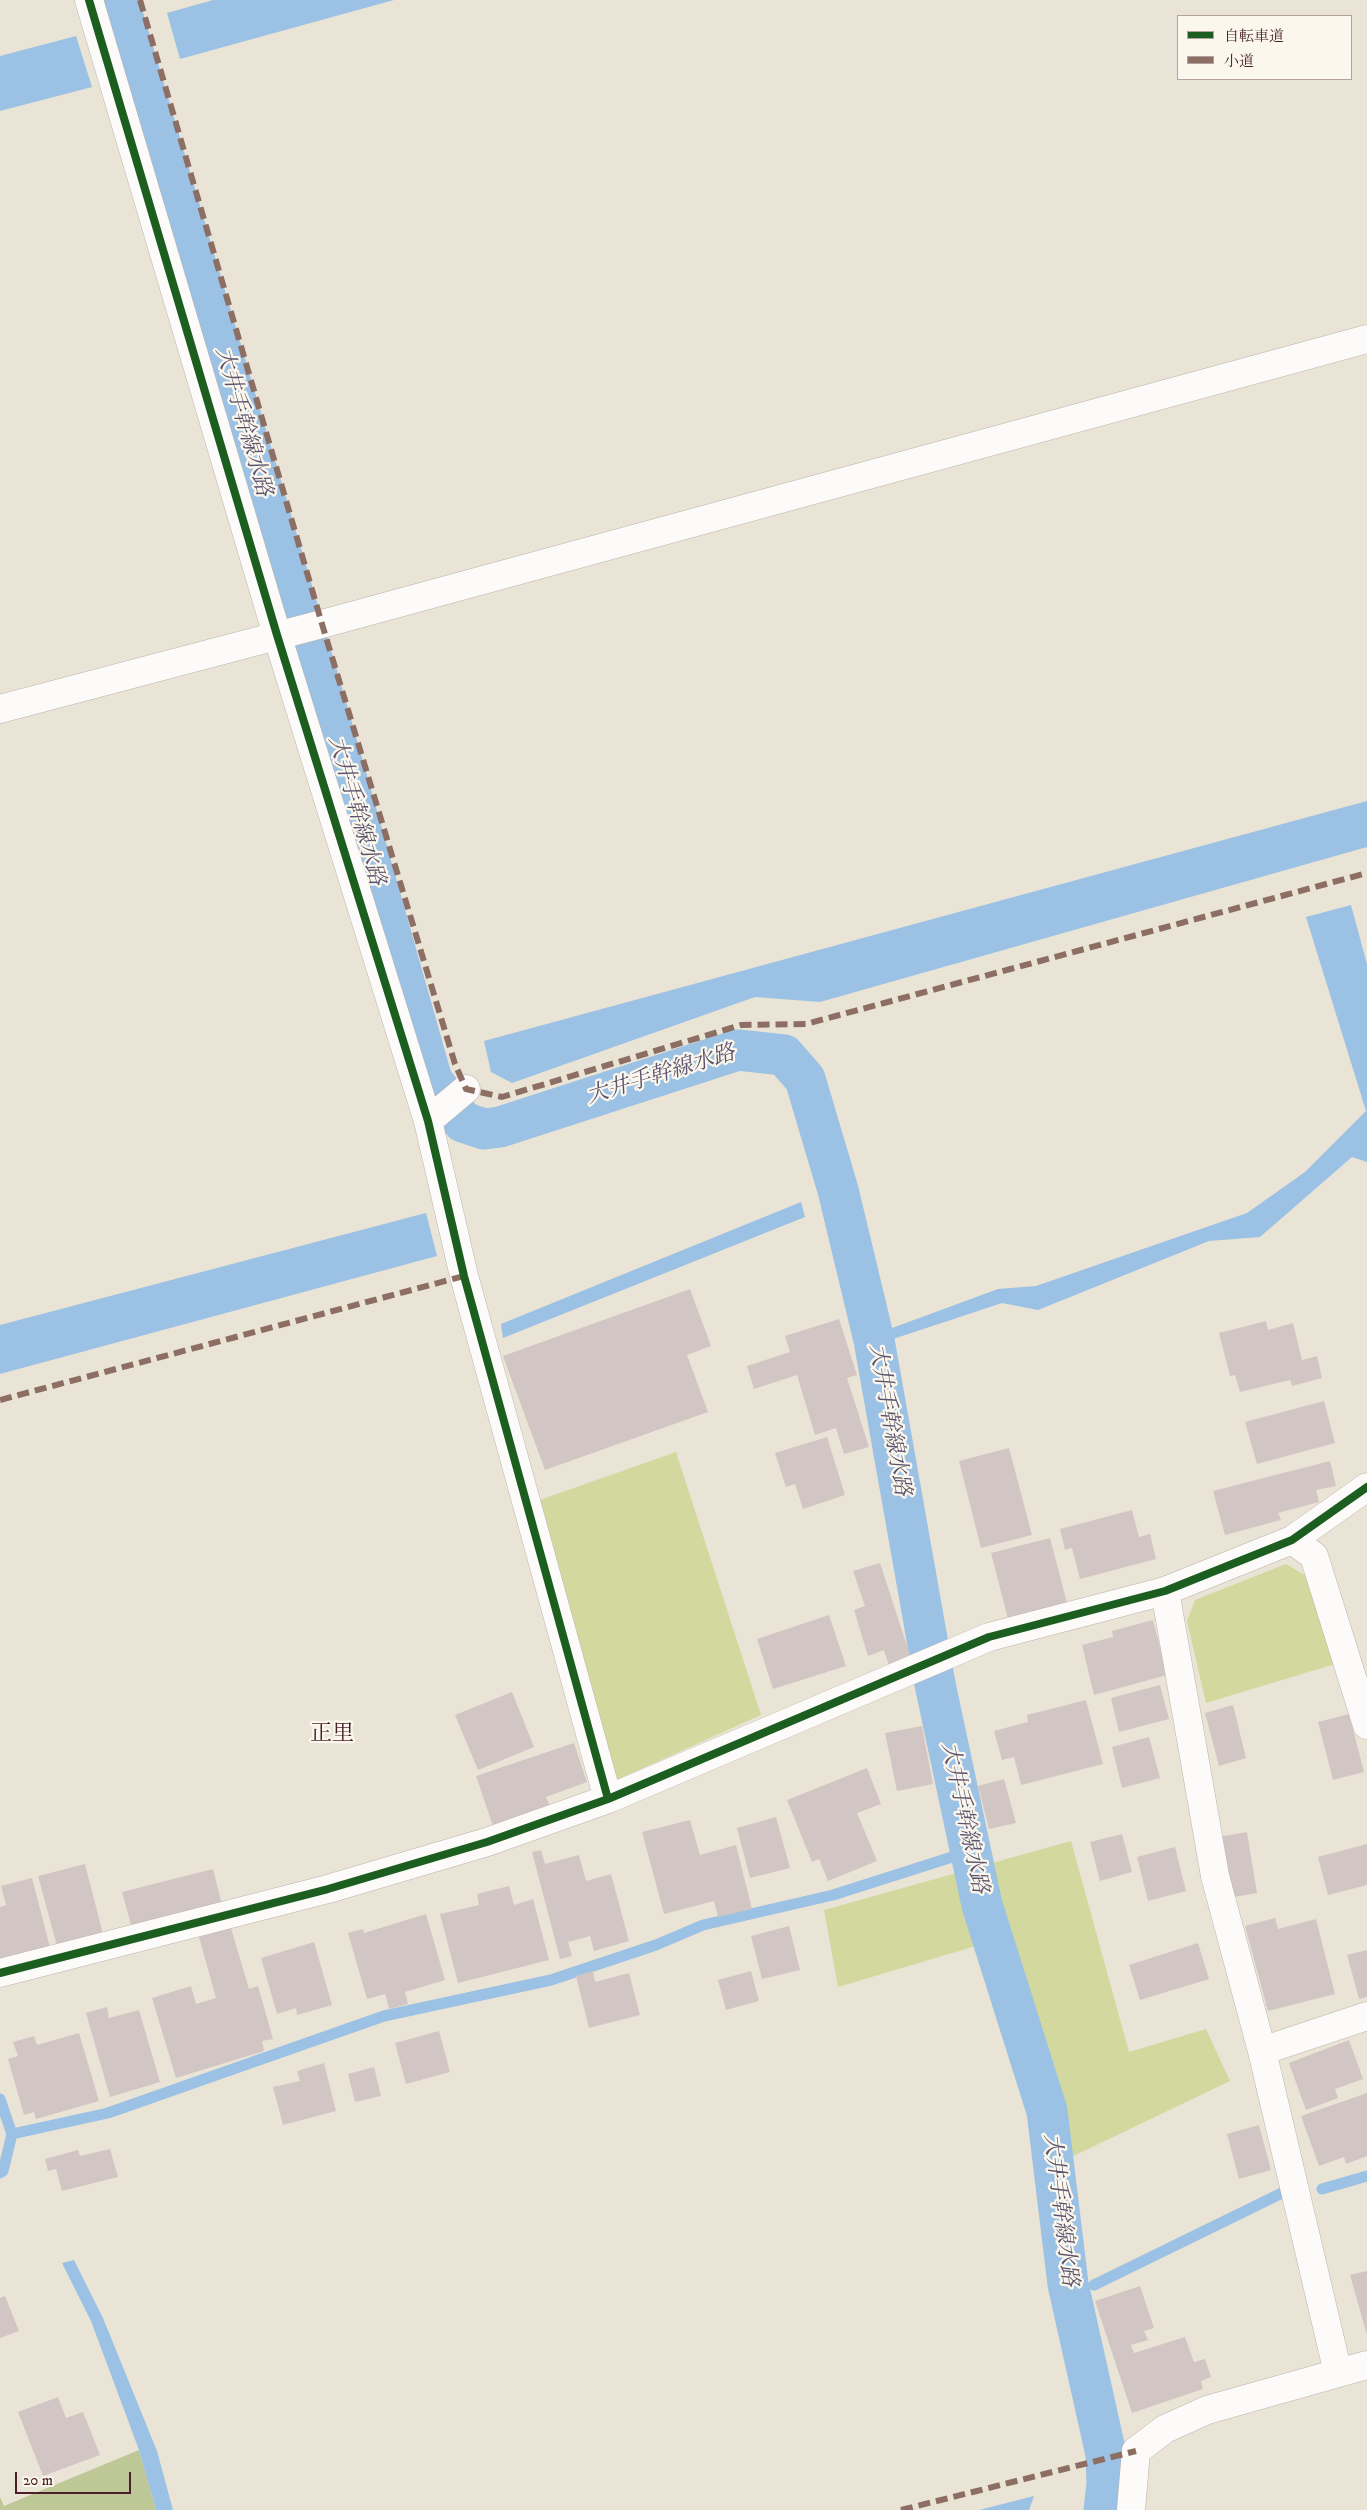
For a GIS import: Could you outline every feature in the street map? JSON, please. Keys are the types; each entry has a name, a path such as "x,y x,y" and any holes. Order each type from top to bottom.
{"street":[{"path":"89,0 277,635 428,1121 467,1286 608,1798"},
{"path":"0,709 322,624 1367,339"},
{"path":"428,1121 466,1089"},
{"path":"0,1973 328,1889 487,1842 608,1798 989,1638 1165,1591 1292,1540 1367,1487"},
{"path":"1292,1540 1314,1556 1367,1725"},
{"path":"1165,1591 1215,1876 1262,2051 1338,2372"},
{"path":"1262,2051 1367,2016"},
{"path":"1131,2510 1136,2451 1165,2429 1207,2410 1367,2364"}],"green space":[{"path":"676,1452 761,1715 612,1782 537,1501"},
{"path":"1286,1564 1308,1577 1335,1664 1206,1703 1187,1621 1195,1600"},
{"path":"1071,1841 1129,2052 1206,2029 1230,2081 1063,2161 1056,2109 1006,1937 838,1987 824,1910"},
{"path":"139,2450 156,2510 0,2510 0,2497 4,2506"}],"water":[{"path":"213,0 394,0 180,59 167,13"},
{"path":"76,36 92,87 0,111 0,56"},
{"path":"1367,801 1367,847 820,1002 755,997 512,1083 491,1072 484,1041"},
{"path":"1351,905 1367,964 1367,1162 1352,1157 1260,1237 1209,1241 1038,1310 1002,1303 887,1341 884,1331 998,1289 1036,1286 1247,1213 1305,1172 1366,1111 1306,917"},
{"path":"801,1202 805,1217 503,1338 501,1324"},
{"path":"426,1213 437,1256 0,1374 0,1325"},
{"path":"74,2260 103,2318 157,2451 173,2510 156,2510 139,2450 91,2321 62,2263"},
{"path":"1034,2496 1029,2510 979,2510"}],"building":[{"path":"690,1289 711,1346 687,1355 708,1412 545,1470 503,1356"},
{"path":"839,1319 857,1375 847,1378 869,1447 844,1454 836,1428 815,1435 797,1375 754,1389 747,1366 790,1352 785,1336"},
{"path":"1266,1321 1268,1330 1293,1323 1302,1360 1317,1356 1322,1378 1292,1386 1290,1380 1240,1392 1235,1375 1230,1376 1219,1333"},
{"path":"1324,1401 1335,1443 1257,1464 1245,1422"},
{"path":"827,1437 845,1495 803,1509 795,1484 786,1487 775,1453"},
{"path":"1009,1448 1032,1535 981,1548 959,1461"},
{"path":"1330,1461 1336,1486 1316,1490 1319,1502 1278,1513 1281,1520 1225,1535 1213,1491"},
{"path":"1132,1510 1139,1537 1150,1534 1156,1559 1080,1579 1072,1548 1065,1550 1060,1529"},
{"path":"1050,1538 1067,1603 1008,1619 991,1553"},
{"path":"880,1563 911,1658 889,1666 884,1650 868,1656 854,1610 865,1606 853,1571"},
{"path":"829,1615 846,1666 773,1689 757,1639"},
{"path":"1153,1620 1167,1675 1094,1695 1082,1645 1113,1637 1112,1631"},
{"path":"1160,1685 1169,1719 1119,1732 1111,1698"},
{"path":"512,1692 534,1747 478,1770 455,1715"},
{"path":"1086,1700 1103,1764 1021,1785 1014,1757 1002,1760 994,1731 1028,1722 1027,1715"},
{"path":"1233,1705 1246,1758 1219,1766 1205,1713"},
{"path":"1349,1714 1364,1772 1333,1780 1318,1722"},
{"path":"922,1726 933,1784 897,1791 885,1733"},
{"path":"1149,1737 1160,1778 1122,1788 1112,1747"},
{"path":"574,1743 587,1782 546,1797 550,1806 493,1826 476,1776"},
{"path":"867,1768 881,1804 857,1813 877,1861 828,1881 819,1859 812,1862 787,1800"},
{"path":"1004,1779 1016,1823 989,1829 978,1786"},
{"path":"776,1817 790,1868 750,1878 737,1828"},
{"path":"690,1820 700,1855 736,1845 752,1909 718,1917 714,1901 664,1914 642,1832"},
{"path":"1247,1832 1257,1893 1228,1898 1218,1837"},
{"path":"1122,1834 1132,1872 1100,1881 1090,1842"},
{"path":"1367,1844 1367,1885 1328,1895 1318,1857"},
{"path":"1175,1847 1186,1891 1148,1901 1137,1857"},
{"path":"541,1850 545,1864 579,1855 586,1881 611,1874 629,1941 594,1951 590,1936 568,1942 572,1956 560,1959 532,1852"},
{"path":"85,1864 103,1934 57,1946 38,1876"},
{"path":"213,1869 223,1909 133,1932 122,1892"},
{"path":"32,1878 51,1951 0,1964 0,1907 6,1905 1,1886"},
{"path":"509,1886 514,1905 533,1899 549,1960 458,1983 440,1914 479,1905 477,1894"},
{"path":"426,1914 445,1980 405,1992 408,2004 389,2009 385,1994 367,1999 348,1933 363,1929 364,1933"},
{"path":"1275,1918 1278,1929 1316,1919 1335,1994 1268,2011 1245,1926"},
{"path":"789,1926 800,1970 762,1979 751,1936"},
{"path":"231,1928 249,1989 258,1986 273,2039 262,2041 264,2051 176,2078 152,1998 191,1986 196,2004 216,1998 199,1937"},
{"path":"314,1942 332,2005 297,2015 296,2008 277,2014 261,1958"},
{"path":"1198,1943 1209,1979 1140,2000 1129,1965"},
{"path":"1367,1950 1367,1997 1359,1999 1347,1955"},
{"path":"593,1971 595,1982 629,1973 640,2015 589,2028 576,1976"},
{"path":"751,1971 759,2001 726,2010 718,1980"},
{"path":"107,2007 109,2018 139,2010 160,2082 110,2097 86,2013"},
{"path":"439,2031 450,2072 406,2084 395,2043"},
{"path":"79,2033 99,2101 36,2119 34,2112 24,2115 8,2059 18,2056 13,2042 34,2036 37,2045"},
{"path":"1349,2040 1363,2079 1335,2089 1338,2098 1306,2110 1289,2063"},
{"path":"324,2063 336,2111 283,2125 273,2087 300,2081 297,2071"},
{"path":"374,2067 381,2096 355,2102 348,2074"},
{"path":"1367,2093 1367,2156 1346,2164 1344,2157 1319,2166 1301,2116"},
{"path":"1259,2125 1271,2170 1239,2179 1227,2134"},
{"path":"110,2149 118,2177 62,2191 56,2169 48,2171 45,2159 78,2150 80,2156"},
{"path":"1367,2271 1367,2332 1366,2332 1350,2275"},
{"path":"1140,2286 1154,2328 1144,2331 1148,2340 1131,2345 1134,2353 1185,2337 1194,2362 1205,2359 1211,2377 1201,2381 1203,2389 1132,2413 1095,2301"},
{"path":"5,2296 19,2331 0,2338 0,2298"},
{"path":"58,2397 66,2418 83,2412 100,2455 43,2476 18,2412"}],"waterway":[{"name":"大井手幹線水路","path":"118,0 320,685 432,1080 463,1122 484,1129 500,1127 738,1050 784,1055 805,1079 838,1190 874,1340 935,1684 982,1905 1047,2111 1068,2284 1106,2454 1107,2484 1104,2510"},
{"path":"0,2173 3,2171 12,2134 108,2113 384,2016 551,1980 656,1945 703,1925 833,1895 971,1851"},
{"path":"0,2099 12,2134"},
{"path":"1322,2189 1367,2176"},
{"path":"1094,2285 1282,2193"}],"marked path":[{"path":"140,0 322,624 455,1064 466,1089 502,1097 741,1025 806,1024 1367,873"},
{"path":"0,1400 464,1276"},
{"path":"901,2510 1136,2451"}],"cycle path":[{"path":"89,0 277,635 428,1121 464,1276 608,1799"},
{"path":"0,1973 328,1889 487,1842 608,1799 989,1637 1165,1591 1292,1540 1367,1487"}],"district":[{"name":"正里","path":"332,1735"}]}
